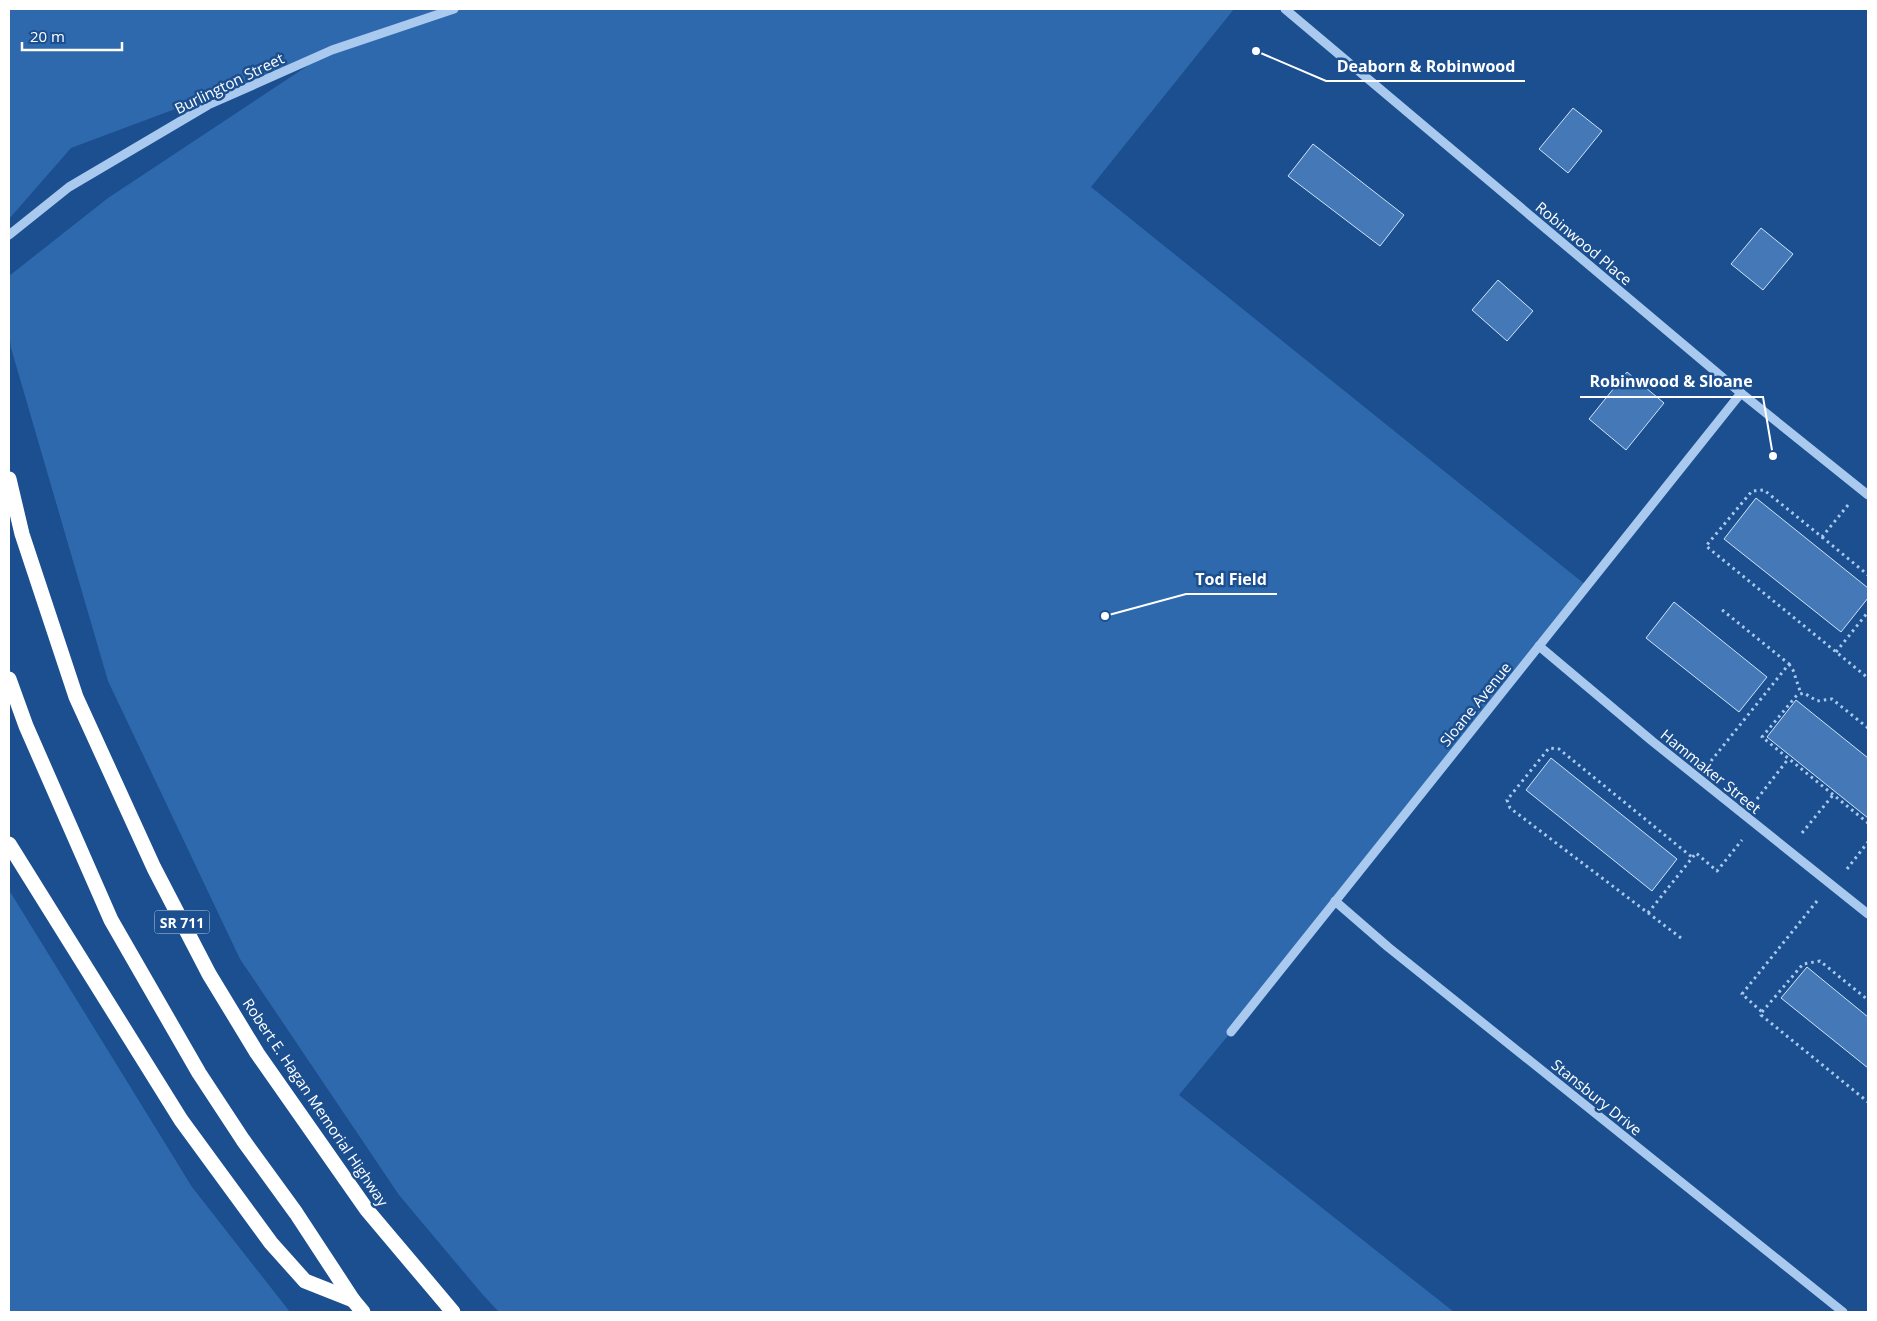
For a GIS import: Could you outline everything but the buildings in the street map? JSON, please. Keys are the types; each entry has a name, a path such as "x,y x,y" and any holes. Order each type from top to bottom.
{"highway":[{"name":"Robert E. Hagan Memorial Highway","path":"9,479 22,534 76,697 154,868 209,974 257,1053 367,1210 453,1312"},
{"path":"9,679 26,726 111,920 199,1073 243,1140 296,1213 353,1300 363,1312"},
{"path":"9,844 181,1120 271,1243 305,1280 353,1300"}],"street":[{"name":"Burlington Street","path":"9,236 69,187 208,105 332,50 454,9"},
{"name":"Robinwood Place","path":"1285,9 1741,393 1868,495"},
{"name":"Sloane Avenue","path":"1231,1032 1741,393"},
{"name":"Hammaker Street","path":"1539,646 1698,778 1868,914"},
{"name":"Stansbury Drive","path":"1336,901 1404,959 1843,1312"}],"path":[{"path":"1868,575 1764,490 1752,491 1706,546 1868,678"},
{"path":"1822,537 1836,519"},
{"path":"1721,609 1789,664 1801,694"},
{"path":"1836,652 1868,612"},
{"path":"1698,778 1789,664"},
{"path":"1868,728 1832,699 1817,701 1804,693 1797,695 1762,737 1868,823"},
{"path":"1681,938 1510,808 1507,800 1549,748 1559,749 1693,858"},
{"path":"1744,815 1789,758"},
{"path":"1788,850 1833,795"},
{"path":"1833,886 1868,842"},
{"path":"1648,913 1696,853 1717,871 1732,854"},
{"path":"1807,912 1742,994 1762,1012 1761,1014 1868,1102"},
{"path":"1762,1012 1803,964 1820,961 1868,1000"}],"shaded area":[{"path":"9,9 1234,9 1091,187 1587,586 1179,1095 1454,1312 499,1312 399,1195 240,959 108,681 11,348 9,331 9,276 108,198 330,51 71,148 9,219"},
{"path":"9,890 192,1187 290,1312 9,1312"}],"place":[{"name":"Deaborn & Robinwood","path":"1256,51"},
{"name":"Robinwood & Sloane","path":"1773,456"},
{"name":"Tod Field","path":"1105,616"}]}
